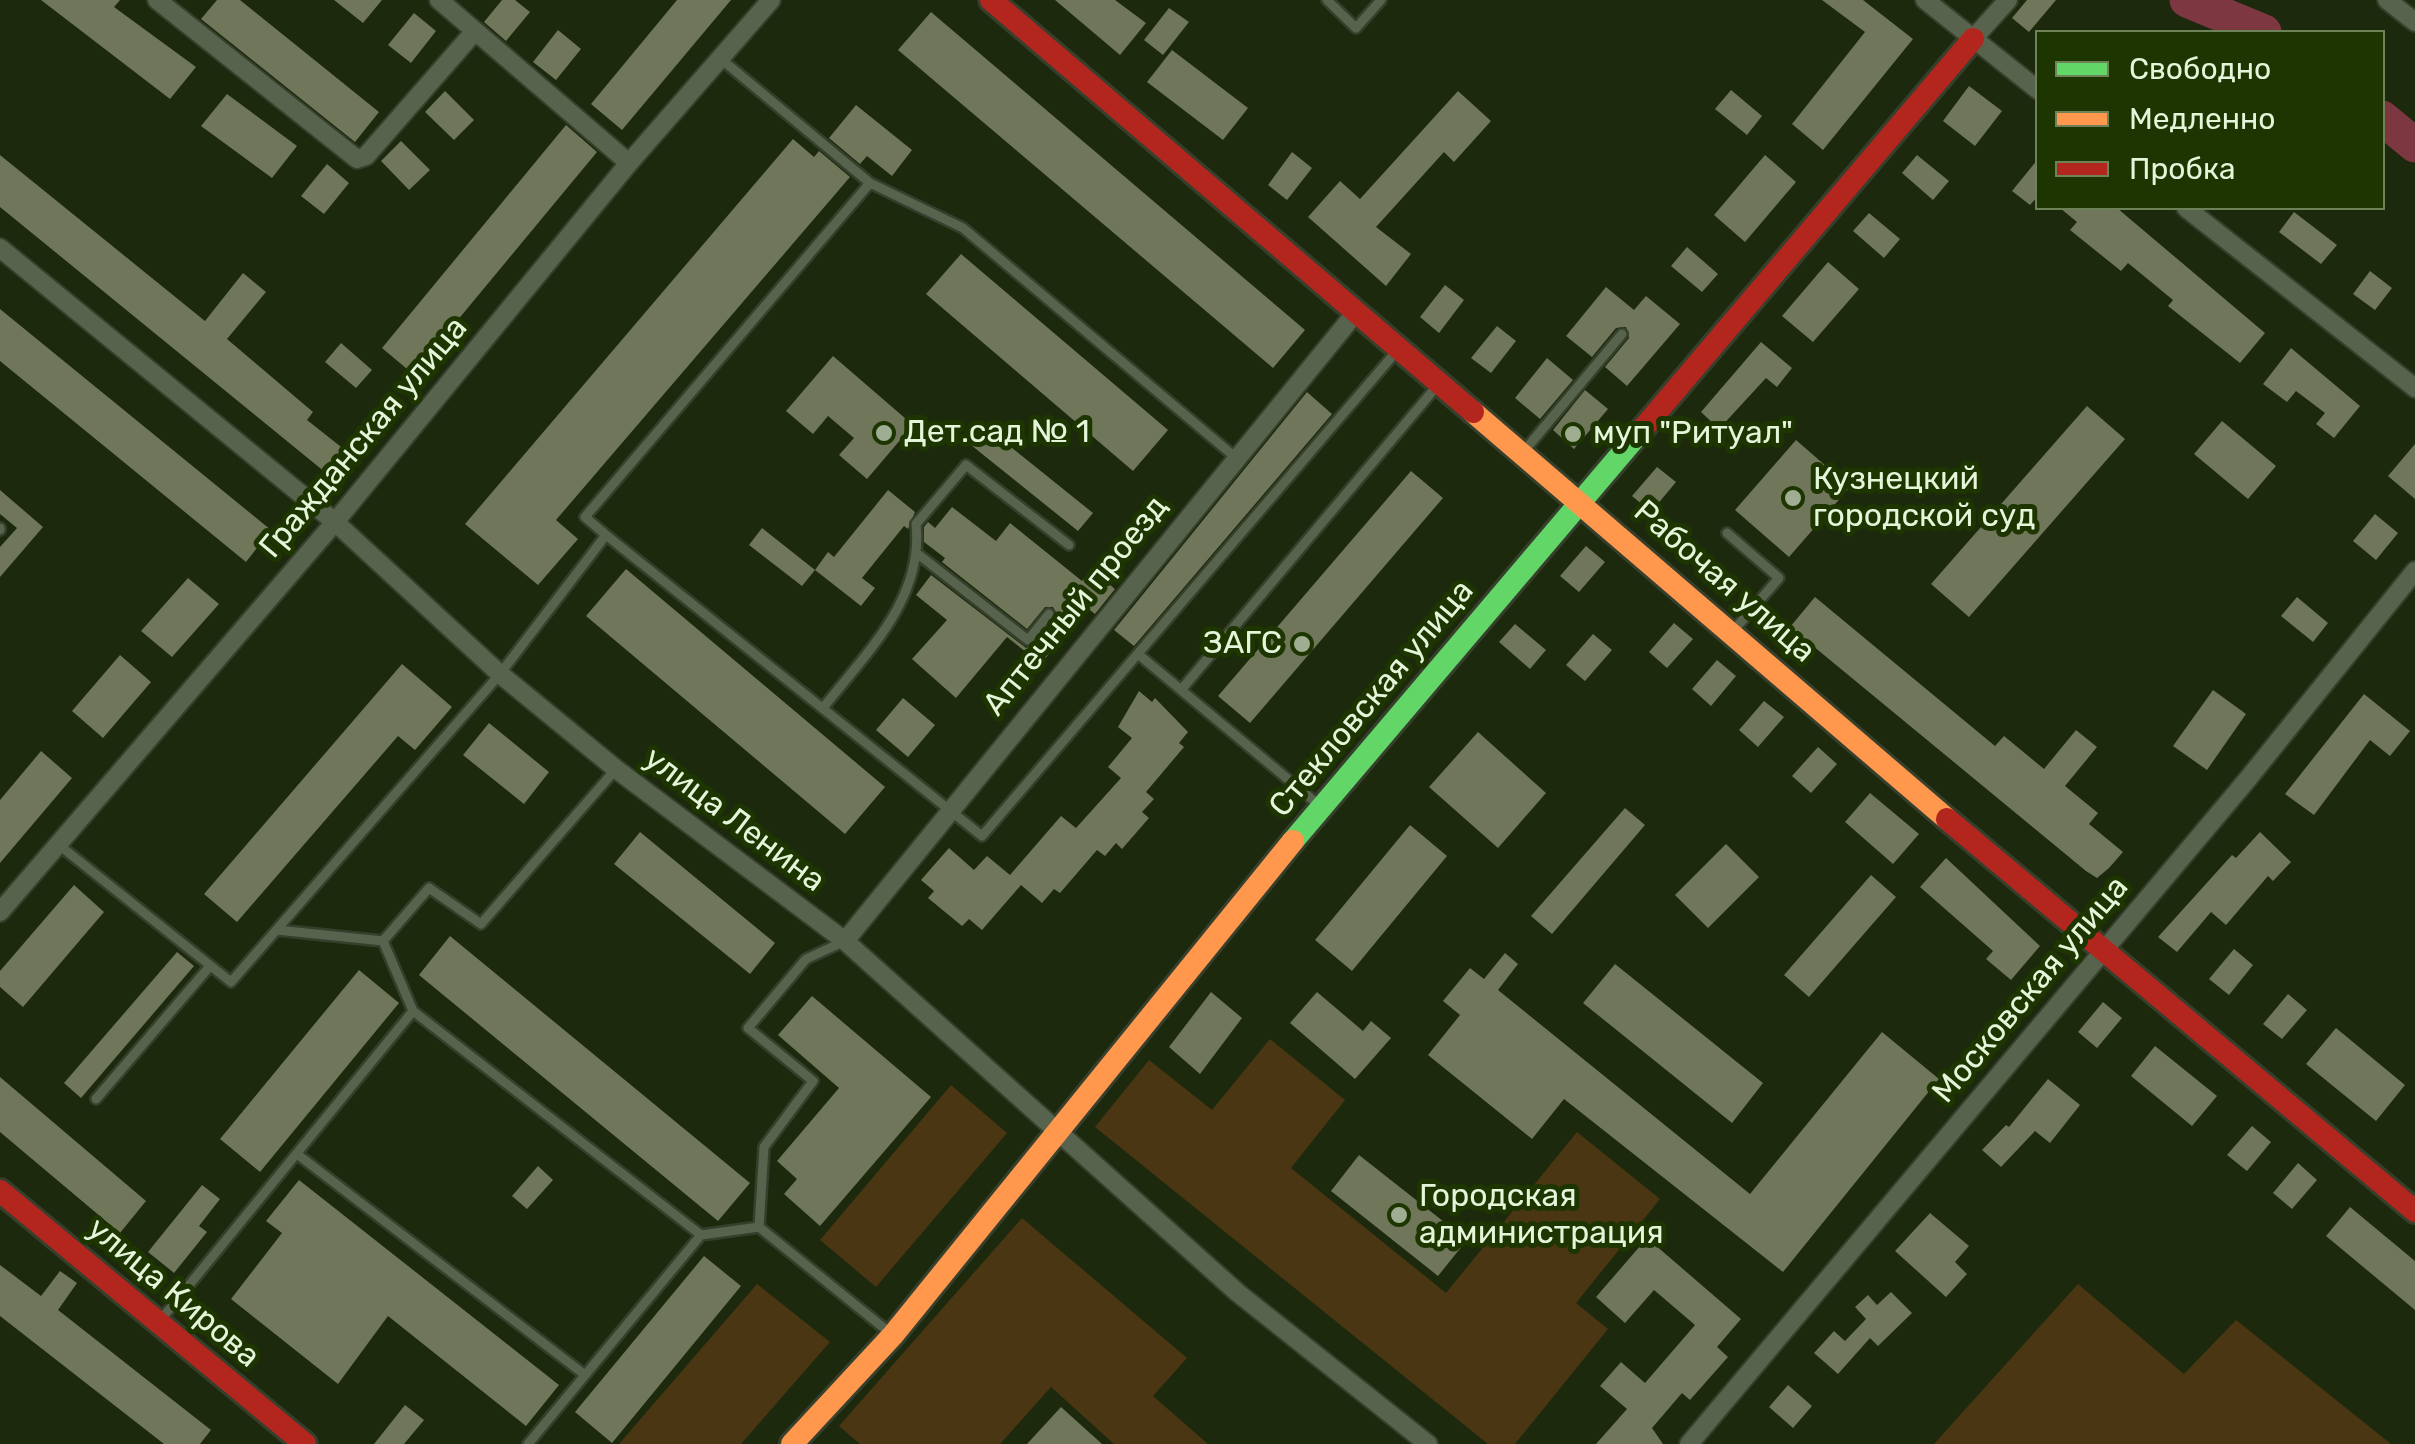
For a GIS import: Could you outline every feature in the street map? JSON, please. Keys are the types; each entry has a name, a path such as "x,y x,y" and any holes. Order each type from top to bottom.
{"street":[{"path":"157,0 357,159 366,156 476,31"},
{"path":"439,0 629,163"},
{"name":"Гражданская улица","path":"0,912 335,522 629,163 771,0"},
{"name":"Рабочая улица","path":"991,0 1582,502 2102,952 2415,1212"},
{"path":"1925,0 2035,88"},
{"name":"Стекловская улица","path":"792,1444 892,1334 1321,807 2008,0"},
{"path":"2387,0 2415,22"},
{"path":"2189,210 2415,388"},
{"name":"улица Ленина","path":"0,248 335,522 500,674 616,769 845,941 1057,1135 1238,1293 1428,1444"},
{"name":"Аптечный проезд","path":"845,941 1357,311"},
{"name":"Московская улица","path":"1689,1444 2415,571"},
{"name":"улица Кирова","path":"0,1191 305,1444"}],"lane":[{"path":"1327,0 1356,28 1381,0"},
{"path":"720,59 870,182 963,228 1235,457"},
{"path":"870,182 586,517 982,836 1400,348"},
{"path":"1523,452 1622,334"},
{"path":"1181,690 1440,382"},
{"path":"822,708 902,607 919,554 916,524 966,465 1068,545"},
{"path":"1727,533 1779,578 1732,632"},
{"path":"57,844 231,982 500,674 606,536"},
{"path":"919,554 1028,640 1049,614"},
{"path":"1138,654 1321,807"},
{"path":"384,941 429,888 481,924 616,769"},
{"path":"277,930 384,941"},
{"path":"384,941 414,1011 701,1236"},
{"path":"759,1227 764,1148 813,1081 748,1028 806,958 845,941"},
{"path":"96,1098 210,966"},
{"path":"158,1322 414,1011"},
{"path":"297,1154 585,1375"},
{"path":"528,1444 701,1236 759,1227 892,1334"}],"shaded area":[{"path":"1270,1039 1345,1100 1291,1168 1446,1293 1577,1132 1660,1199 1576,1303 1608,1329 1515,1444 1488,1444 1095,1127 1149,1060 1212,1110"},
{"path":"951,1085 1007,1133 876,1287 820,1240"},
{"path":"1022,1218 1187,1358 1153,1396 1208,1444 1114,1444 1051,1387 1000,1444 860,1444 839,1426"},
{"path":"757,1284 830,1342 741,1444 619,1444"},
{"path":"2078,1284 2184,1374 2236,1320 2391,1444 1934,1444"}],"building":[{"path":"41,0 120,0 114,7 196,67 170,99"},
{"path":"217,0 240,0 379,112 355,142 201,19"},
{"path":"334,0 382,0 363,23"},
{"path":"502,0 515,0 530,12 506,41 484,22"},
{"path":"677,0 731,0 622,130 591,104"},
{"path":"1055,0 1115,0 1146,23 1120,55"},
{"path":"1822,0 1863,0 1913,39 1823,150 1792,124 1865,32"},
{"path":"2027,0 2056,0 2029,32 2012,18"},
{"path":"1169,8 1189,22 1163,55 1144,40"},
{"path":"931,12 1305,330 1273,368 898,50"},
{"path":"414,13 436,31 411,63 388,45"},
{"path":"558,30 581,49 556,80 533,62"},
{"path":"1172,50 1248,108 1223,140 1147,82"},
{"path":"1969,86 2002,111 1975,146 1943,121"},
{"path":"1731,90 1762,116 1747,135 1715,109"},
{"path":"445,91 474,120 454,140 425,112"},
{"path":"1458,91 1491,121 1454,162 1444,152 1376,227 1411,254 1386,286 1308,217 1340,181 1360,199"},
{"path":"227,94 297,146 272,178 201,126"},
{"path":"856,105 912,150 892,176 867,156 860,164 829,138"},
{"path":"566,125 597,152 413,374 382,348"},
{"path":"793,139 814,157 819,151 850,177 556,520 578,539 538,585 465,524"},
{"path":"401,141 430,170 409,190 381,161"},
{"path":"1292,152 1312,168 1287,200 1268,185"},
{"path":"0,155 205,321 243,273 266,292 227,339 313,412 307,420 350,454 331,477 0,207"},
{"path":"1765,155 1796,182 1745,242 1714,215"},
{"path":"1917,155 1949,181 1933,200 1902,173"},
{"path":"2035,163 2035,199 2030,205 2012,191"},
{"path":"327,164 349,183 324,214 301,196"},
{"path":"2062,210 2119,210 2265,333 2240,363 2168,306 2173,300 2128,263 2121,271 2070,230 2077,222"},
{"path":"2294,212 2337,245 2321,264 2279,232"},
{"path":"1869,213 1900,239 1884,258 1853,231"},
{"path":"1687,247 1718,274 1702,292 1671,266"},
{"path":"961,254 1168,430 1133,471 926,294"},
{"path":"1828,262 1859,289 1813,342 1782,316"},
{"path":"2370,271 2392,288 2375,310 2353,294"},
{"path":"1445,285 1464,300 1439,333 1420,317"},
{"path":"1606,287 1634,310 1646,296 1680,324 1627,386 1605,367 1629,338 1626,327 1616,328 1592,357 1566,336"},
{"path":"0,309 271,530 246,562 0,361"},
{"path":"1497,326 1516,341 1491,373 1471,358"},
{"path":"1761,342 1792,368 1777,387 1766,378 1719,429 1701,412"},
{"path":"341,343 372,370 356,388 325,362"},
{"path":"2291,348 2360,406 2334,438 2316,424 2325,413 2296,391 2287,402 2263,384"},
{"path":"833,356 913,425 867,479 839,455 854,438 828,416 813,434 786,411"},
{"path":"1547,358 1573,380 1540,419 1515,398"},
{"path":"1585,390 1608,409 1574,449 1553,430"},
{"path":"1307,392 1332,414 1134,646 1114,630"},
{"path":"2087,406 2125,439 1969,617 1931,584"},
{"path":"2222,421 2276,466 2248,499 2194,454"},
{"path":"986,427 1093,513 1078,531 971,445"},
{"name":"Кузнецкий городской суд","path":"1796,440 1850,487 1789,557 1735,510"},
{"path":"2415,444 2415,499 2388,476"},
{"path":"1657,467 1676,482 1651,512 1632,496"},
{"path":"1411,471 1443,498 1250,723 1218,696"},
{"path":"0,490 43,527 0,577 0,547 17,528 0,514"},
{"path":"888,490 915,512 908,529 904,526 862,578 875,588 861,606 815,570 828,552 834,557"},
{"path":"952,507 996,541 1010,523 1082,581 1091,569 1115,589 1095,614 1086,607 1041,664 1007,637 956,698 912,659 947,620 916,595 931,575 1026,648 1034,645 1057,614 1053,607 1045,607 1027,629 942,562 945,558 924,542 924,527 928,522 935,528"},
{"path":"2375,514 2398,533 2376,560 2353,541"},
{"path":"762,528 815,570 802,586 749,545"},
{"path":"1586,546 1605,562 1579,592 1560,576"},
{"path":"626,569 885,787 845,834 586,616"},
{"path":"188,578 219,604 172,657 141,631"},
{"path":"1815,597 1995,746 2004,736 2044,769 2076,730 2097,747 2065,786 2098,813 2089,824 2123,852 2097,878 2086,871 1790,627"},
{"path":"2297,597 2328,623 2313,642 2281,616"},
{"path":"1674,623 1693,639 1667,668 1649,652"},
{"path":"1515,624 1546,650 1530,669 1499,642"},
{"path":"1593,634 1612,650 1585,681 1566,665"},
{"path":"120,655 151,682 103,738 72,711"},
{"path":"1717,660 1736,676 1711,706 1692,689"},
{"path":"402,664 452,707 415,750 398,736 237,922 204,894"},
{"path":"2213,690 2246,714 2207,770 2173,746"},
{"path":"1139,691 1152,702 1155,698 1188,732 1179,743 1184,747 1146,792 1154,799 1142,812 1149,818 1122,849 1116,843 1105,856 1097,850 1060,893 1054,889 1042,903 1021,885 982,930 969,919 962,926 928,898 934,891 921,880 949,848 974,870 987,856 1010,875 1061,816 1076,828 1121,778 1108,767 1132,738 1118,727"},
{"path":"2364,694 2410,731 2390,756 2370,740 2314,815 2285,794"},
{"path":"903,698 935,725 908,757 876,730"},
{"path":"1764,701 1784,717 1758,747 1739,730"},
{"path":"489,723 549,772 524,804 463,755"},
{"path":"1478,732 1546,793 1498,848 1429,787"},
{"path":"1818,747 1837,764 1811,793 1792,776"},
{"path":"41,751 72,778 0,863 0,800"},
{"path":"1870,793 1919,834 1893,864 1845,822"},
{"path":"1625,808 1645,825 1552,934 1531,916"},
{"path":"1410,825 1447,856 1352,971 1315,940"},
{"path":"640,832 775,943 750,974 614,864"},
{"path":"2260,832 2291,862 2273,881 2268,876 2226,925 2211,912 2177,952 2158,937 2232,855 2236,858"},
{"path":"1726,844 1759,877 1708,928 1675,895"},
{"path":"1946,858 2040,946 2011,980 1986,959 1993,951 1920,887"},
{"path":"1871,875 1896,897 1809,997 1784,975"},
{"path":"74,885 104,912 23,1007 0,987 0,971"},
{"path":"450,936 750,1183 718,1221 419,975"},
{"path":"2234,949 2253,965 2229,995 2209,979"},
{"path":"177,952 194,966 81,1098 64,1083"},
{"path":"1505,953 1518,964 1498,990 1750,1194 1882,1032 1939,1079 1783,1272 1564,1099 1532,1139 1428,1055 1460,1015 1443,1001 1470,968 1484,979"},
{"path":"1615,964 1763,1083 1732,1123 1583,1003"},
{"path":"359,970 399,1003 260,1172 220,1139"},
{"path":"1211,992 1242,1018 1200,1074 1169,1047"},
{"path":"1317,992 1363,1031 1371,1021 1391,1038 1355,1079 1290,1023"},
{"path":"2288,994 2307,1010 2282,1039 2263,1024"},
{"path":"812,996 931,1097 820,1226 784,1194 797,1179 777,1161 839,1088 778,1035"},
{"path":"2103,1002 2122,1018 2097,1048 2078,1032"},
{"path":"2336,1028 2405,1085 2376,1121 2306,1064"},
{"path":"2155,1046 2217,1096 2192,1126 2131,1076"},
{"path":"0,1077 146,1201 120,1233 0,1132"},
{"path":"2048,1079 2080,1105 2050,1143 2035,1131 2001,1167 1982,1150 2006,1125 2009,1127"},
{"path":"2252,1126 2271,1142 2247,1171 2227,1155"},
{"name":"Городская администрация","path":"1359,1155 1467,1240 1438,1276 1331,1191"},
{"path":"2298,1163 2317,1180 2292,1209 2273,1193"},
{"path":"538,1166 553,1180 527,1209 512,1196"},
{"path":"299,1180 559,1385 526,1426 388,1316 338,1384 231,1299 282,1233 266,1221"},
{"path":"202,1185 220,1199 199,1226 207,1232 174,1273 148,1252"},
{"path":"2350,1207 2415,1261 2415,1310 2326,1236"},
{"path":"1930,1213 1969,1246 1955,1262 1967,1274 1946,1297 1895,1251"},
{"path":"1647,1238 1741,1319 1717,1347 1728,1357 1690,1400 1682,1393 1652,1428 1663,1444 1596,1444 1627,1409 1600,1386 1621,1362 1645,1383 1695,1325 1654,1290 1625,1323 1596,1297"},
{"path":"704,1256 741,1286 612,1443 575,1412"},
{"path":"0,1265 41,1296 60,1271 77,1283 58,1310 211,1430 200,1444 164,1444 0,1316"},
{"path":"1891,1292 1912,1313 1878,1346 1870,1338 1838,1374 1814,1353 1834,1331 1845,1341 1866,1319 1855,1307 1868,1295 1877,1305"},
{"path":"1788,1385 1812,1406 1793,1428 1769,1407"},
{"path":"405,1405 424,1420 404,1444 374,1444"},
{"path":"1061,1407 1102,1444 1027,1444"}],"waterway":[{"path":"2187,0 2259,30"},
{"path":"2385,120 2415,145"}],"traffic: fast":[{"path":"1293,841 1640,432"}],"traffic: slow":[{"path":"1473,412 1947,819"},
{"path":"792,1444 893,1335 1293,841"}],"traffic: jam":[{"path":"991,0 1473,412"},
{"path":"1640,432 1973,39"},
{"path":"1947,819 2415,1211"},
{"path":"0,1191 305,1444"}],"place":[{"name":"Дет.сад № 1","path":"884,433"},
{"name":"муп \"Ритуал\"","path":"1573,434"},
{"name":"Кузнецкий городской суд","path":"1793,498"},
{"name":"ЗАГС","path":"1302,644"},
{"name":"Городская администрация","path":"1399,1215"}]}
